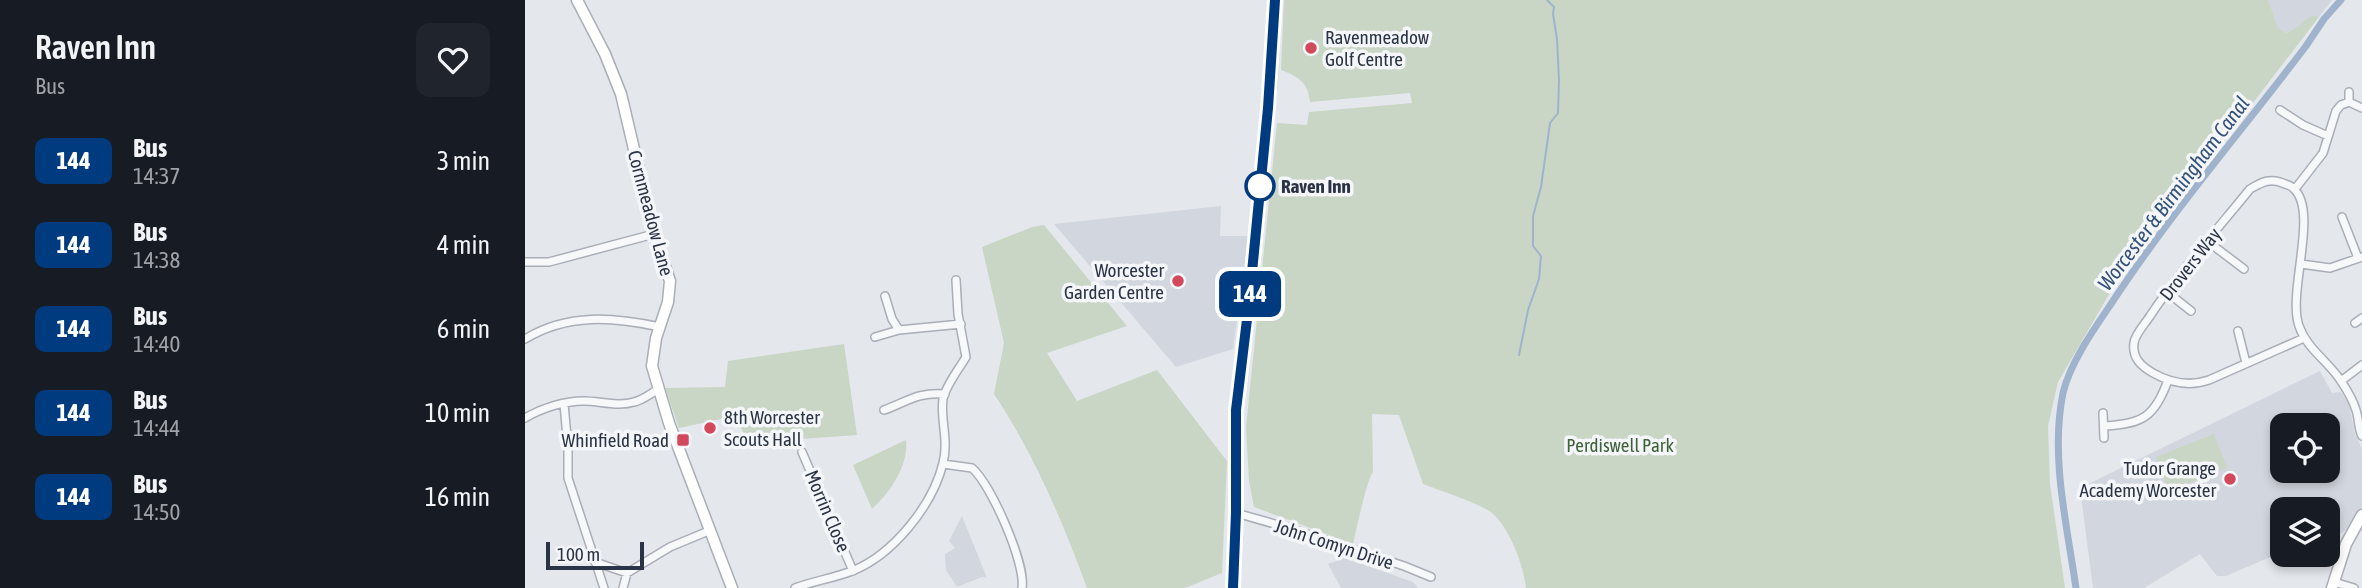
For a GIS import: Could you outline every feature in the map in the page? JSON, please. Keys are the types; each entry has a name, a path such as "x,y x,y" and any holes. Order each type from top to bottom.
{"main road":[{"path":"1233,588 1236,410 1271,81 1275,0"}],"street":[{"name":"Cornmeadow Lane","path":"577,0 605,54 621,94 653,233 670,281 668,302 652,366 669,423 732,588"},
{"path":"2349,92 2349,102"},
{"path":"2362,108 2349,102 2340,105 2323,153 2295,189 2302,202 2301,264 2295,304 2298,323 2304,338 2341,381 2357,411 2362,436"},
{"path":"2280,110 2303,125 2328,136"},
{"name":"Drovers Way","path":"2295,189 2272,180 2250,189 2167,292 2134,340 2134,350 2142,367 2178,383 2200,383 2304,338"},
{"path":"2301,264 2330,268 2360,258 2342,218"},
{"path":"525,262 549,262 653,233"},
{"path":"2207,241 2244,269"},
{"path":"795,588 853,571 900,538 919,515 943,464 946,435 943,402 945,394 966,357 956,280"},
{"path":"2167,292 2191,311"},
{"path":"885,296 899,330"},
{"path":"2355,323 2362,318"},
{"path":"525,339 550,326 583,320 619,319 660,327"},
{"path":"875,337 899,330 961,324"},
{"path":"2238,331 2246,363"},
{"path":"2341,381 2362,365"},
{"path":"2105,426 2130,424 2147,416 2162,397 2168,380"},
{"path":"525,418 536,411 584,401 613,404 634,402 659,388"},
{"path":"888,406 928,392 945,394"},
{"path":"564,404 568,478 604,588"},
{"path":"2103,412 2104,438"},
{"name":"Morrin Close","path":"802,452 853,571"},
{"path":"943,464 972,468 991,492 1022,572 1022,588"},
{"name":"John Comyn Drive","path":"1236,513 1404,566 1430,578"},
{"path":"2354,588 2333,585 2346,544 2362,515"},
{"path":"623,588 627,573 670,547 711,530"},
{"path":"595,562 627,573"},
{"path":"820,580 826,588"}],"shaded area":[{"path":"2268,0 2332,0 2319,17 2314,15 2293,31 2286,33 2277,28"},
{"path":"1221,206 1220,236 1249,236 1233,349 1176,367 1054,224"},
{"name":"Tudor Grange Academy Worcester","path":"2320,371 2332,393 2341,392 2349,404 2355,434 2362,449 2362,507 2345,531 2340,533 2340,497 2270,497 2270,557 2226,576 2217,576 2200,554 2144,588 2093,588 2080,488"},
{"path":"962,516 987,578 982,577 957,587 946,570 945,554 955,548 949,541"},
{"path":"1339,556 1413,582 1418,588 1341,588 1328,564 1337,561"}],"green space":[{"name":"Perdiswell Park","path":"1284,0 2268,0 2278,28 2286,33 2314,15 2319,17 2152,234 2108,296 2058,382 2048,426 2050,484 2065,588 1526,588 1515,549 1505,529 1493,514 1423,484 1399,415 1372,414 1373,472 1353,544 1254,507 1249,481 1246,427 1277,123 1307,125 1309,112 1412,103 1410,93 1310,102 1305,85 1293,75 1281,70"},
{"path":"1044,225 1127,326 1047,353 1077,401 1157,370 1227,461 1222,573 1185,588 1087,588 1046,488 1022,440 994,394 1004,343 982,247 1032,227"},
{"path":"844,344 857,435 745,443 735,416 679,428 665,388 725,387 728,361"},
{"path":"2214,434 2227,468 2169,491 2156,457"},
{"path":"906,440 904,459 897,478 872,509 853,465"}],"waterway":[{"path":"1519,355 1528,310 1539,279 1541,256 1533,246 1533,216 1541,187 1550,123 1558,113 1559,80 1554,7 1547,0"},
{"name":"Worcester & Birmingham Canal","path":"2076,588 2061,490 2058,441 2063,393 2071,370 2097,324 2157,238 2341,0"}],"bus line":[{"name":"144","path":"1233,588 1236,410 1271,81 1275,0"}],"place":[{"name":"Ravenmeadow Golf Centre","path":"1311,48"},
{"name":"Raven Inn","path":"1260,186"},
{"name":"Worcester Garden Centre","path":"1178,281"},
{"name":"8th Worcester Scouts Hall","path":"710,428"},
{"name":"Whinfield Road","path":"683,440"},
{"name":"Tudor Grange Academy Worcester","path":"2230,479"}]}
